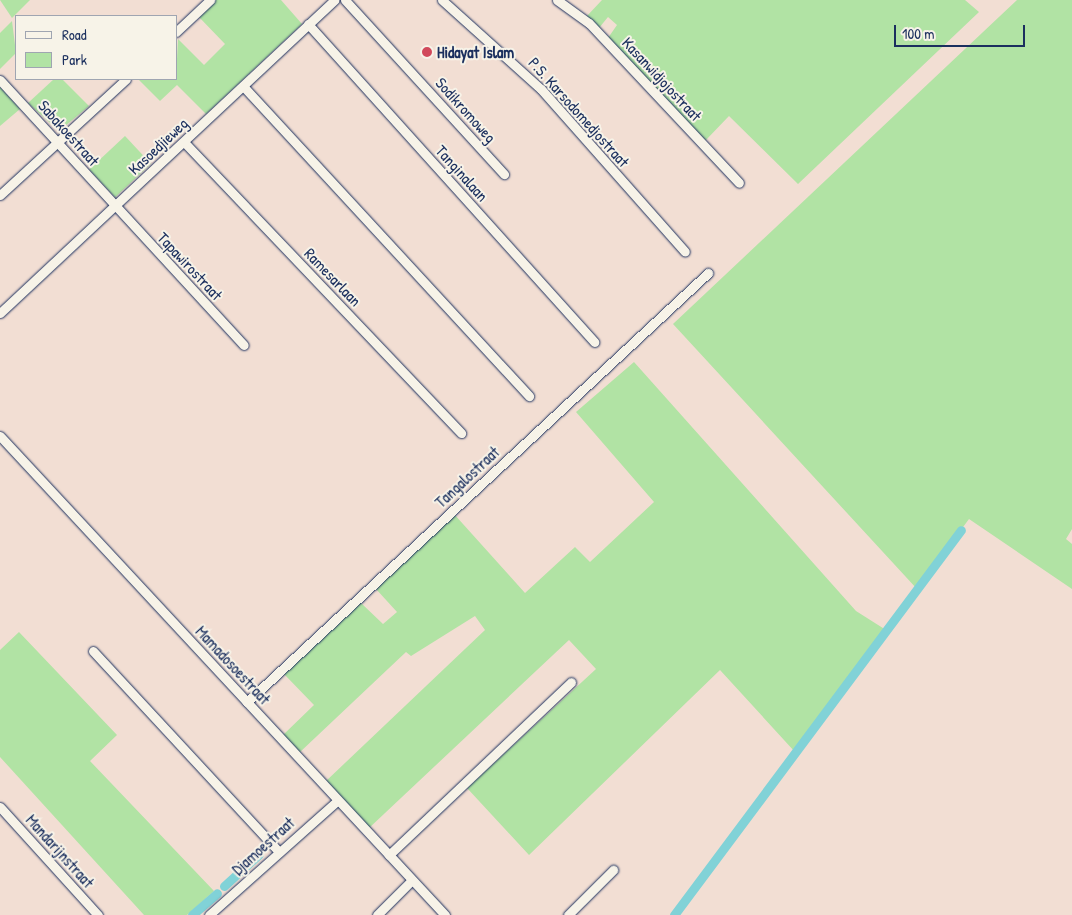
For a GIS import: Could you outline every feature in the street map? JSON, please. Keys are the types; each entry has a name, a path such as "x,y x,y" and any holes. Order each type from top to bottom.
{"street":[{"path":"178,30 210,0"},
{"name":"Kasoedjieweg","path":"0,313 334,0"},
{"name":"Sodikromoweg","path":"345,0 504,174"},
{"name":"P.S. Karsodomedjostraat","path":"442,0 541,89 685,252"},
{"name":"Kasanwidjojostraat","path":"557,0 589,23 740,183"},
{"name":"Tanginalaan","path":"308,24 594,342"},
{"name":"Sabakoestraat","path":"0,80 115,207"},
{"path":"0,195 125,80"},
{"path":"243,86 529,396"},
{"name":"Ramesarlaan","path":"184,142 461,433"},
{"name":"Tapawirostraat","path":"115,207 244,345"},
{"name":"Tangalostraat","path":"247,702 708,273"},
{"name":"Mamadosoestraat","path":"0,436 337,801 445,915"},
{"path":"93,651 279,852"},
{"path":"388,855 571,682"},
{"name":"Djamoestraat","path":"210,915 337,801"},
{"name":"Mandarijnstraat","path":"0,807 98,915"},
{"path":"568,915 613,870"},
{"path":"377,915 412,880"}],"green space":[{"path":"0,0 30,0 12,18"},
{"path":"216,0 281,0 302,24 206,114 177,85 160,101 139,80 178,80 178,39 204,65 225,44 198,16"},
{"path":"602,0 965,0 979,12 798,184 729,116 705,141 608,38 617,25 608,17 599,28 586,17"},
{"path":"1017,0 1072,0 1072,529 1066,539 1072,544 1072,589 969,519 917,589 673,324"},
{"path":"12,21 15,54 0,69 0,33"},
{"path":"53,80 63,80 89,106 59,131 28,103"},
{"path":"0,87 20,109 0,126"},
{"path":"125,136 151,164 115,197 89,169"},
{"path":"634,362 856,611 886,630 795,752 720,670 529,855 467,788 596,669 569,640 368,829 325,782 485,630 475,616 411,656 406,652 299,753 283,735 314,705 283,673 361,603 383,624 397,612 376,589 454,514 525,593 575,547 590,562 654,502 576,412"},
{"path":"19,632 117,735 90,761 214,891 187,915 144,915 0,757 0,650"}],"waterway":[{"path":"674,915 961,530"},
{"path":"224,886 259,854"},
{"path":"192,915 217,893"}],"place":[{"name":"Hidayat Islam","path":"427,52"}]}
